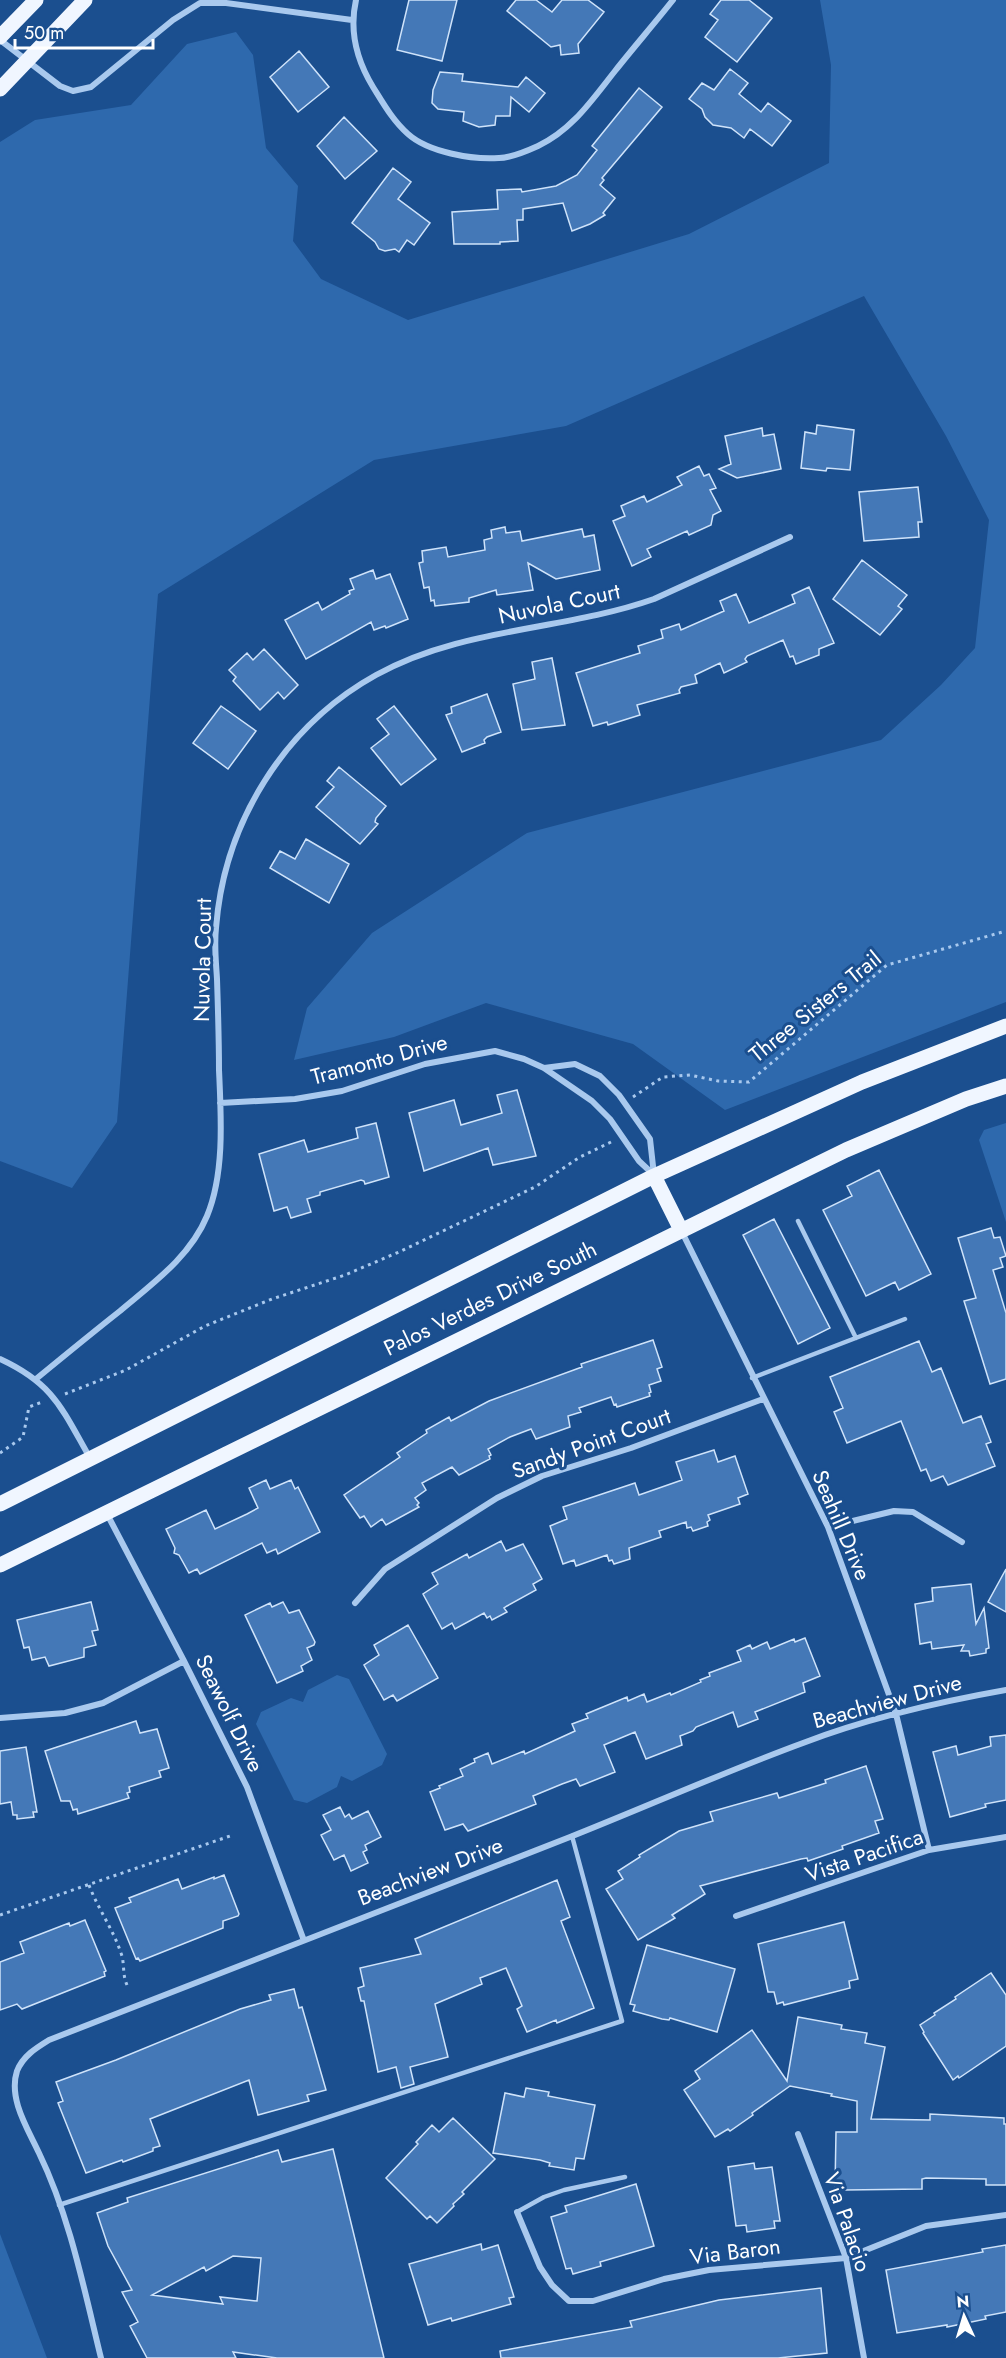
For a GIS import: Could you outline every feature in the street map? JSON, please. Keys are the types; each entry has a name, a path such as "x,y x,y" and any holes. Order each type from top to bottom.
{"main road":[{"path":"0,39 36,0"},
{"path":"0,89 86,0"},
{"name":"Palos Verdes Drive South","path":"0,1504 654,1176 862,1082 1006,1026"},
{"name":"Palos Verdes Drive South","path":"0,1565 681,1230 902,1125 966,1099 1006,1086"},
{"path":"654,1176 681,1230"}],"street":[{"path":"357,0 352,20 356,48 367,76 387,111 409,135 438,150 464,156 500,159 536,147 562,132 582,113 673,0"},
{"path":"0,39 26,62 60,86 73,91 91,87 174,20 200,3 226,3 352,20"},
{"name":"Nuvola Court","path":"36,1379 171,1269 191,1244 208,1215 221,1146 216,930 220,891 230,852 247,813 269,773 312,721 341,696 378,674 417,656 452,644 632,607 790,537"},
{"name":"Tramonto Drive","path":"220,1103 295,1099 342,1091 426,1064 495,1051 524,1059 544,1068 592,1101 610,1119 639,1161 654,1176"},
{"name":"Tramonto Drive","path":"544,1068 575,1064 600,1076 619,1095 650,1139 654,1176"},
{"name":"Seahill Drive","path":"681,1230 762,1399 828,1527 896,1714 929,1850"},
{"path":"0,1359 36,1379 56,1398 90,1458"},
{"name":"Sandy Point Court","path":"355,1603 385,1569 497,1498 542,1476 631,1448 762,1399"},
{"path":"828,1527 894,1511 913,1512 962,1542"},
{"name":"Seawolf Drive","path":"106,1512 247,1787 303,1938"},
{"path":"0,1718 65,1713 103,1703 184,1661"},
{"name":"Beachview Drive","path":"100,2358 77,2260 59,2205 40,2155 21,2117 16,2092 17,2072 28,2053 49,2040 303,1938 572,1836 804,1742 896,1714 1006,1690"},
{"name":"Vista Pacifica","path":"736,1916 929,1850 1006,1837"},
{"name":"Via Palacio","path":"798,2134 846,2258 864,2358"},
{"name":"Via Baron","path":"517,2212 540,2267 552,2285 569,2301 593,2301 664,2279 709,2270 846,2258 926,2226 1006,2215"}],"lane":[{"path":"798,1221 856,1338"},
{"path":"752,1378 905,1319"},
{"path":"59,2205 622,2021 572,1836"},
{"path":"517,2212 544,2197 564,2190 625,2177"}],"path":[{"name":"Three Sisters Trail","path":"633,1114 630,1099 663,1077 690,1075 718,1081 748,1082 887,965 1006,931"},
{"path":"0,1453 23,1437 29,1407 126,1370 205,1326 272,1299 345,1275 399,1252 535,1187 580,1156 623,1137"},
{"path":"0,1915 230,1836"},
{"path":"89,1885 110,1925 121,1953 123,1961 121,1969 127,1985"}],"shaded area":[{"path":"820,0 1006,0 1006,1002 725,1110 633,1044 486,1003 394,1037 294,1060 307,1008 372,933 527,833 881,740 941,685 975,648 989,520 946,436 864,296 566,426 374,460 158,594 117,1122 72,1188 0,1161 0,142 35,120 131,105 187,44 236,32 253,55 266,148 298,186 293,241 321,279 408,320 689,234 829,163 831,65"},
{"path":"1006,1123 1006,1222 979,1140 984,1130"},
{"path":"337,1675 349,1679 387,1754 382,1765 352,1781 341,1776 337,1787 307,1803 294,1800 256,1724 261,1712 291,1698 303,1702 308,1690"},
{"path":"0,2234 47,2358 0,2358"}],"building":[{"path":"409,0 457,0 442,61 397,50"},
{"path":"516,0 536,0 552,12 562,0 588,0 604,12 578,44 579,53 561,55 560,45 551,47 507,11"},
{"path":"721,0 749,0 772,18 737,62 705,37 718,20 710,14"},
{"path":"299,51 329,87 298,112 270,77"},
{"path":"730,69 748,83 739,94 761,112 768,103 791,121 772,146 750,129 744,138 731,128 713,125 705,117 702,109 689,99 702,83 714,90"},
{"path":"440,72 463,74 462,81 518,87 526,77 545,93 529,112 511,97 510,116 496,116 495,125 479,127 463,121 464,112 438,109 432,103 433,90"},
{"path":"639,88 662,107 602,178 604,180 600,185 615,198 603,213 605,215 572,231 563,203 523,209 523,220 517,220 518,241 500,242 500,244 454,244 452,212 498,209 497,190 521,189 522,192 556,186 577,175 597,150 592,146"},
{"path":"344,117 377,151 345,179 317,146"},
{"path":"393,168 411,182 398,199 430,223 414,245 407,240 399,252 395,249 385,251 379,249 375,242 352,223"},
{"path":"817,425 854,430 850,470 827,468 826,471 801,468 805,432 816,434"},
{"path":"762,428 763,436 774,434 781,469 737,478 719,469 731,464 725,436"},
{"path":"699,466 704,476 709,474 716,488 710,490 721,511 713,515 711,525 689,535 687,531 647,549 651,557 632,566 613,521 625,516 621,506 644,496 647,502 682,485 677,477"},
{"path":"918,487 922,522 918,522 919,537 864,541 859,492"},
{"path":"505,527 506,533 520,531 522,541 582,529 584,537 594,535 600,570 556,579 528,563 533,590 497,595 496,590 469,598 469,602 435,606 434,600 431,601 429,587 424,588 419,563 423,562 422,551 446,547 448,557 485,550 484,540 492,538 491,530"},
{"path":"862,560 907,595 898,606 902,609 880,635 833,599"},
{"path":"373,570 376,579 390,574 408,619 374,630 371,622 306,659 285,620 318,602 322,610 350,594 349,591 354,589 350,579"},
{"path":"809,587 834,643 819,649 819,655 796,664 793,656 790,657 783,640 747,656 745,659 747,662 724,673 720,663 695,675 697,683 681,687 680,693 637,705 640,715 608,725 607,722 593,726 576,673 640,653 638,646 663,638 661,630 679,624 681,630 724,611 720,601 736,594 749,623 795,603 792,595"},
{"path":"264,649 298,685 284,699 278,692 260,710 233,681 236,677 229,670 247,653 253,660"},
{"path":"552,658 565,725 522,730 513,684 535,679 532,662"},
{"path":"487,694 501,732 487,737 484,740 485,743 462,752 446,715 452,713 451,707"},
{"path":"221,706 256,731 228,769 193,743"},
{"path":"394,706 436,759 401,785 371,748 389,734 377,719"},
{"path":"339,767 386,806 376,818 375,822 378,824 360,844 316,807 334,787 327,781"},
{"path":"306,839 349,864 329,903 270,868 280,851 295,859"},
{"path":"517,1090 536,1156 493,1165 488,1148 424,1171 409,1113 454,1100 461,1125 502,1113 497,1095"},
{"path":"376,1123 389,1177 365,1184 361,1180 320,1192 320,1195 307,1199 311,1212 291,1218 287,1207 274,1211 259,1154 304,1140 308,1152 358,1138 356,1128"},
{"path":"879,1170 931,1274 899,1290 895,1282 866,1296 823,1210 852,1196 847,1186"},
{"path":"774,1219 830,1328 798,1344 743,1235"},
{"path":"991,1228 994,1238 1000,1237 1006,1256 1000,1258 1003,1267 993,1270 1006,1313 1006,1379 990,1384 964,1301 976,1298 958,1238"},
{"path":"653,1340 662,1367 657,1369 661,1381 649,1385 650,1396 617,1407 611,1397 579,1408 581,1412 568,1416 570,1427 536,1439 531,1429 510,1437 488,1449 490,1459 459,1475 452,1467 422,1483 426,1490 415,1498 419,1507 386,1525 382,1519 371,1527 364,1516 360,1518 344,1495 400,1457 397,1453 427,1433 426,1430 449,1417 451,1421 489,1401 582,1367 581,1364"},
{"path":"919,1341 932,1372 941,1368 963,1423 981,1416 991,1442 986,1444 995,1466 948,1485 943,1476 931,1481 926,1469 921,1471 901,1421 847,1443 834,1412 843,1408 830,1377"},
{"path":"714,1450 718,1462 735,1456 748,1494 738,1498 740,1504 708,1515 710,1520 707,1522 708,1526 693,1531 691,1527 687,1528 686,1522 659,1531 661,1537 629,1548 630,1559 614,1564 612,1560 609,1561 607,1555 576,1566 574,1560 563,1564 550,1526 567,1519 563,1507 635,1483 639,1495 682,1480 676,1462"},
{"path":"266,1480 270,1489 291,1480 295,1489 298,1487 320,1532 278,1554 276,1549 267,1553 262,1543 200,1574 197,1569 189,1573 179,1555 174,1553 175,1548 166,1529 206,1510 215,1529 247,1514 258,1508 249,1488"},
{"path":"501,1541 506,1551 523,1544 542,1579 533,1584 536,1590 504,1608 507,1612 492,1620 484,1613 455,1629 452,1623 442,1629 423,1594 438,1584 432,1573 467,1554 469,1558"},
{"path":"1006,1569 1006,1612 988,1602"},
{"path":"971,1584 976,1624 984,1608 989,1648 986,1649 986,1653 970,1656 969,1651 961,1651 964,1645 932,1649 931,1642 920,1644 915,1604 933,1601 932,1588"},
{"path":"91,1602 98,1630 92,1631 96,1645 84,1648 84,1657 49,1666 45,1657 32,1660 29,1647 24,1648 17,1620"},
{"path":"283,1602 289,1613 299,1610 315,1642 307,1648 312,1660 301,1666 303,1671 277,1683 245,1615 270,1603 272,1607"},
{"path":"408,1625 438,1678 397,1701 393,1695 384,1700 364,1665 379,1655 374,1645"},
{"path":"805,1638 820,1676 803,1683 805,1692 755,1712 758,1719 738,1727 733,1712 680,1736 682,1745 646,1759 635,1732 604,1745 615,1772 580,1786 576,1779 562,1784 533,1796 536,1804 468,1831 463,1824 445,1830 430,1792 463,1776 460,1769 475,1762 474,1759 488,1753 492,1764 524,1751 525,1754 575,1731 572,1724 588,1718 586,1714 627,1697 628,1701 644,1694 647,1702 701,1682 700,1680 710,1676 709,1673 741,1661 737,1651 750,1645 752,1649 767,1642 770,1649 794,1639 795,1642"},
{"path":"136,1721 140,1733 157,1729 169,1768 159,1771 161,1777 129,1787 130,1792 127,1793 129,1798 78,1814 77,1809 73,1810 70,1801 61,1801 45,1751"},
{"path":"1006,1735 1006,1800 985,1804 986,1807 950,1817 933,1752 956,1746 958,1755 991,1746 990,1737"},
{"path":"26,1747 37,1812 33,1812 34,1817 17,1819 17,1815 13,1815 11,1802 0,1804 0,1751"},
{"path":"866,1766 883,1819 875,1821 879,1833 808,1861 807,1858 801,1859 700,1886 705,1894 672,1915 675,1918 638,1940 606,1889 623,1879 618,1871 640,1857 639,1855 679,1831 713,1821 710,1812 777,1793 779,1798 826,1783 825,1780"},
{"path":"340,1807 345,1817 349,1814 352,1819 368,1811 381,1837 365,1845 367,1850 363,1852 368,1863 351,1871 344,1855 334,1860 321,1835 331,1830 323,1815"},
{"path":"224,1875 238,1916 223,1921 223,1928 140,1961 136,1959 115,1908 131,1902 129,1898 178,1879 182,1889"},
{"path":"557,1880 570,1917 561,1921 594,2008 527,2032 517,2009 522,2006 506,1968 480,1978 482,1984 435,2004 448,2057 410,2067 414,2084 401,2088 396,2067 378,2072 364,2001 361,2001 358,1988 364,1986 360,1968 421,1954 415,1939"},
{"path":"85,1920 106,1971 105,1976 22,2009 17,2004 0,2010 0,1962 24,1953 20,1942 69,1923 70,1926"},
{"path":"844,1922 858,1979 849,1981 850,1988 784,2005 783,2002 777,2004 774,1992 768,1992 758,1944"},
{"path":"647,1945 735,1969 717,2032 670,2018 669,2020 662,2019 633,2011 635,2005 630,2004"},
{"path":"991,1973 1006,1995 1006,2046 953,2080 920,2025 956,1999 955,1997"},
{"path":"294,1989 299,2008 302,2007 326,2090 307,2095 309,2101 258,2115 249,2080 150,2119 160,2146 153,2148 153,2151 123,2162 122,2160 86,2173 58,2103 63,2101 56,2082 240,2009 271,2000 269,1995"},
{"path":"798,2017 842,2025 841,2029 867,2033 865,2043 885,2047 871,2119 930,2120 930,2114 1004,2118 1004,2124 1006,2124 1006,2185 986,2185 986,2179 926,2178 922,2179 922,2189 845,2190 845,2187 835,2187 836,2132 857,2132 857,2101 790,2086 730,2131 728,2129 715,2137 684,2090 700,2079 695,2071 752,2030 787,2081"},
{"path":"526,2088 549,2092 548,2096 595,2105 584,2159 576,2158 574,2170 549,2166 550,2163 540,2160 493,2153 505,2093 524,2097"},
{"path":"453,2118 495,2159 462,2192 464,2194 437,2223 430,2216 427,2219 386,2178 418,2144 416,2142 432,2125 439,2132"},
{"path":"333,2149 384,2358 277,2358 233,2352 236,2358 147,2358 130,2326 138,2322 122,2292 132,2290 108,2246 97,2213 128,2202 127,2198 278,2150 282,2162","holes":["233,2256 261,2258 257,2301 220,2297 223,2304 152,2295 204,2267 206,2271"]},
{"path":"754,2163 755,2169 772,2167 780,2221 774,2221 775,2228 747,2232 746,2225 736,2226 728,2167"},
{"path":"636,2184 654,2246 600,2262 601,2266 573,2274 571,2268 566,2269 551,2217 567,2212 565,2206"},
{"path":"481,2244 482,2250 498,2245 514,2297 509,2298 511,2304 452,2321 451,2318 428,2325 409,2264"},
{"path":"1006,2245 1006,2312 985,2316 986,2319 947,2327 947,2325 897,2333 886,2270 983,2252 982,2249"},
{"path":"821,2288 827,2353 778,2358 501,2358 500,2351 632,2327 630,2321 719,2300"}]}
